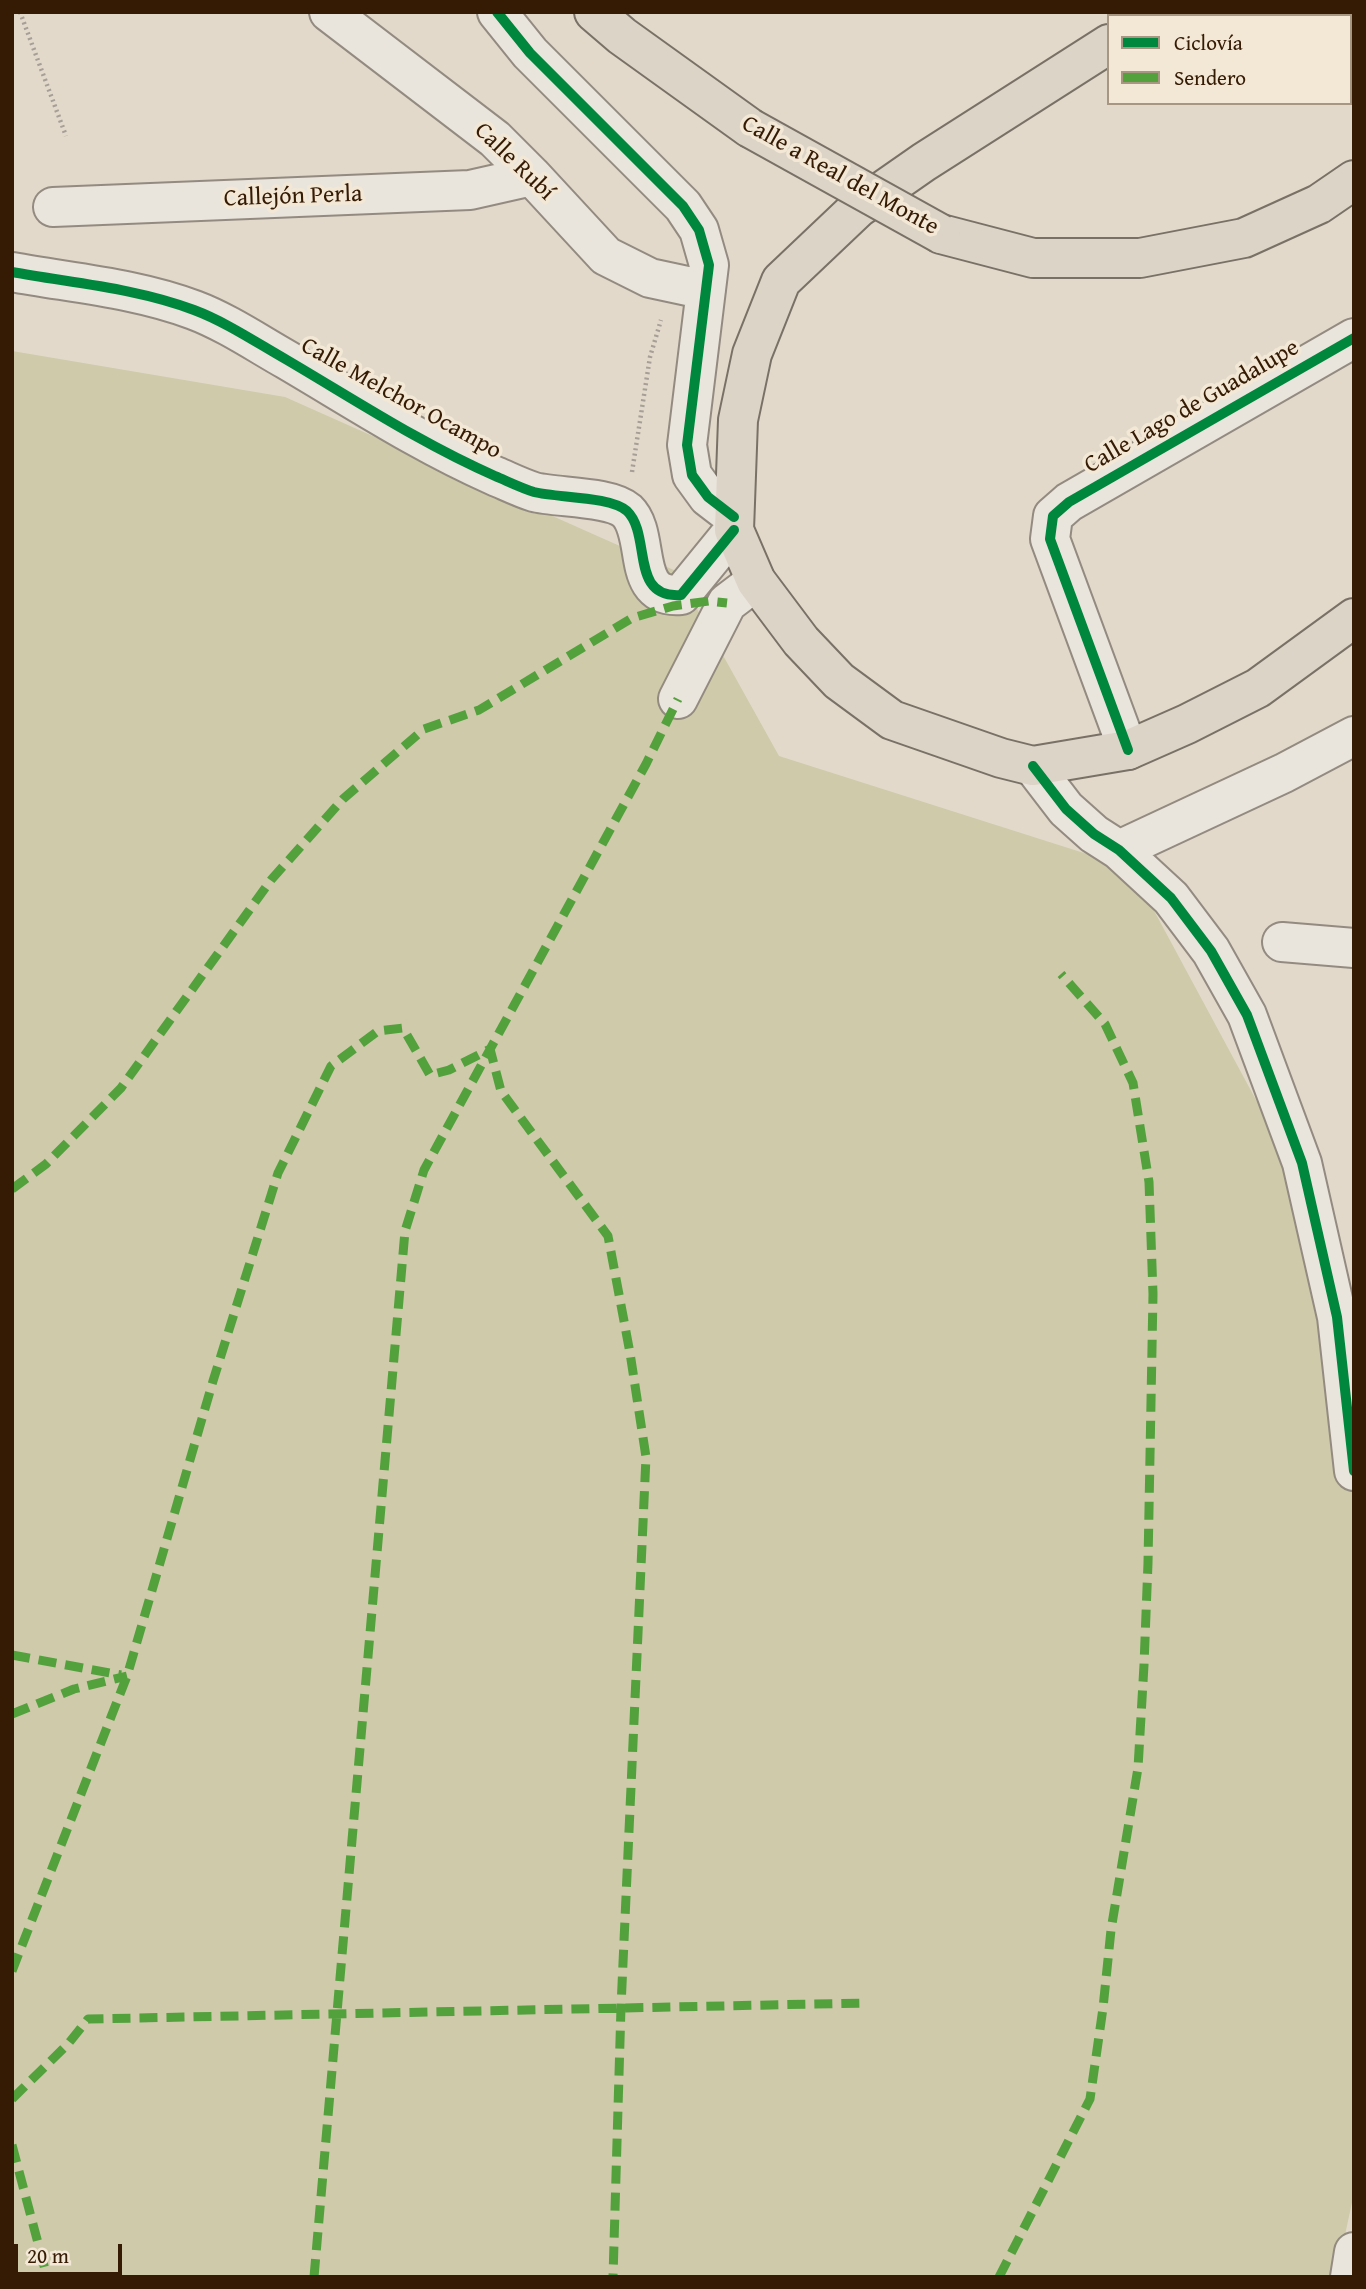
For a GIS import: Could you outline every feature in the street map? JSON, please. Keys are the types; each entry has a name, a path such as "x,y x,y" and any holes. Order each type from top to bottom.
{"main road":[{"name":"Calle a Real del Monte","path":"594,12 622,36 750,128 941,234 1033,258 1140,258 1244,239 1319,204 1354,180"},
{"path":"1107,45 924,162 858,208 781,281 752,354 738,420 734,523 756,581 801,641 839,681 892,720 1001,758 1033,766 1128,750 1187,724 1258,688 1354,618"}],"street":[{"name":"Calle Rubí","path":"329,12 495,139 533,176 606,256 650,278 691,287"},
{"path":"497,12 530,53 683,206 699,230 709,265 691,287 687,444 692,475 708,497 734,523 681,595 668,596 654,589 645,570 636,530 626,511"},
{"name":"Callejón Perla","path":"53,208 470,190 533,176"},
{"name":"Calle Melchor Ocampo","path":"12,272 131,293 194,310 242,334 448,454 494,476 534,492 606,502 626,511"},
{"name":"Calle Lago de Guadalupe","path":"1128,750 1050,539 1053,516 1069,502 1354,338"},
{"path":"678,699 727,603 756,581"},
{"path":"1119,850 1284,773 1354,736"},
{"path":"1033,766 1066,809 1094,834 1119,850 1171,898 1211,951 1247,1016 1302,1163 1337,1317 1354,1471"},
{"path":"1282,942 1354,948"},
{"path":"1350,2277 1354,2252"}],"path":[{"path":"20,12 66,136"},
{"path":"626,511 650,357 660,323 691,287"}],"shaded area":[{"path":"12,351 285,397 676,571 779,756 1131,868 1291,1165 1354,1455 1354,2193 1336,2277 12,2277"}],"marked path":[{"path":"12,1189 46,1164 121,1088 271,880 343,799 424,729 479,710 632,618 673,606 709,601 727,603"},
{"path":"314,2277 405,1231 424,1170 646,764 678,699"},
{"path":"999,2277 1090,2099 1111,1930 1138,1768 1144,1665 1153,1294 1149,1182 1133,1083 1105,1024 1061,974"},
{"path":"12,1971 127,1676 213,1381 278,1173 331,1066 378,1031 403,1028 430,1075 449,1070 490,1049 501,1091 608,1236 646,1457 621,2007 613,2277"},
{"path":"12,1655 121,1675"},
{"path":"12,1714 74,1689 127,1676"},
{"path":"12,2099 68,2044 88,2019 866,2003"},
{"path":"12,2145 47,2277"}],"cycle path":[{"path":"497,12 530,53 683,206 699,230 709,265 687,445 692,475 708,497 734,517"},
{"path":"12,272 127,291 194,310 241,333 415,436 495,476 534,492 596,500 619,506 627,511 634,522 648,577 654,587 665,594 681,595 734,530"},
{"path":"1128,750 1050,539 1053,516 1069,502 1354,338"},
{"path":"1033,766 1066,809 1094,834 1119,850 1171,898 1211,951 1247,1015 1302,1163 1337,1317 1354,1471"}]}
